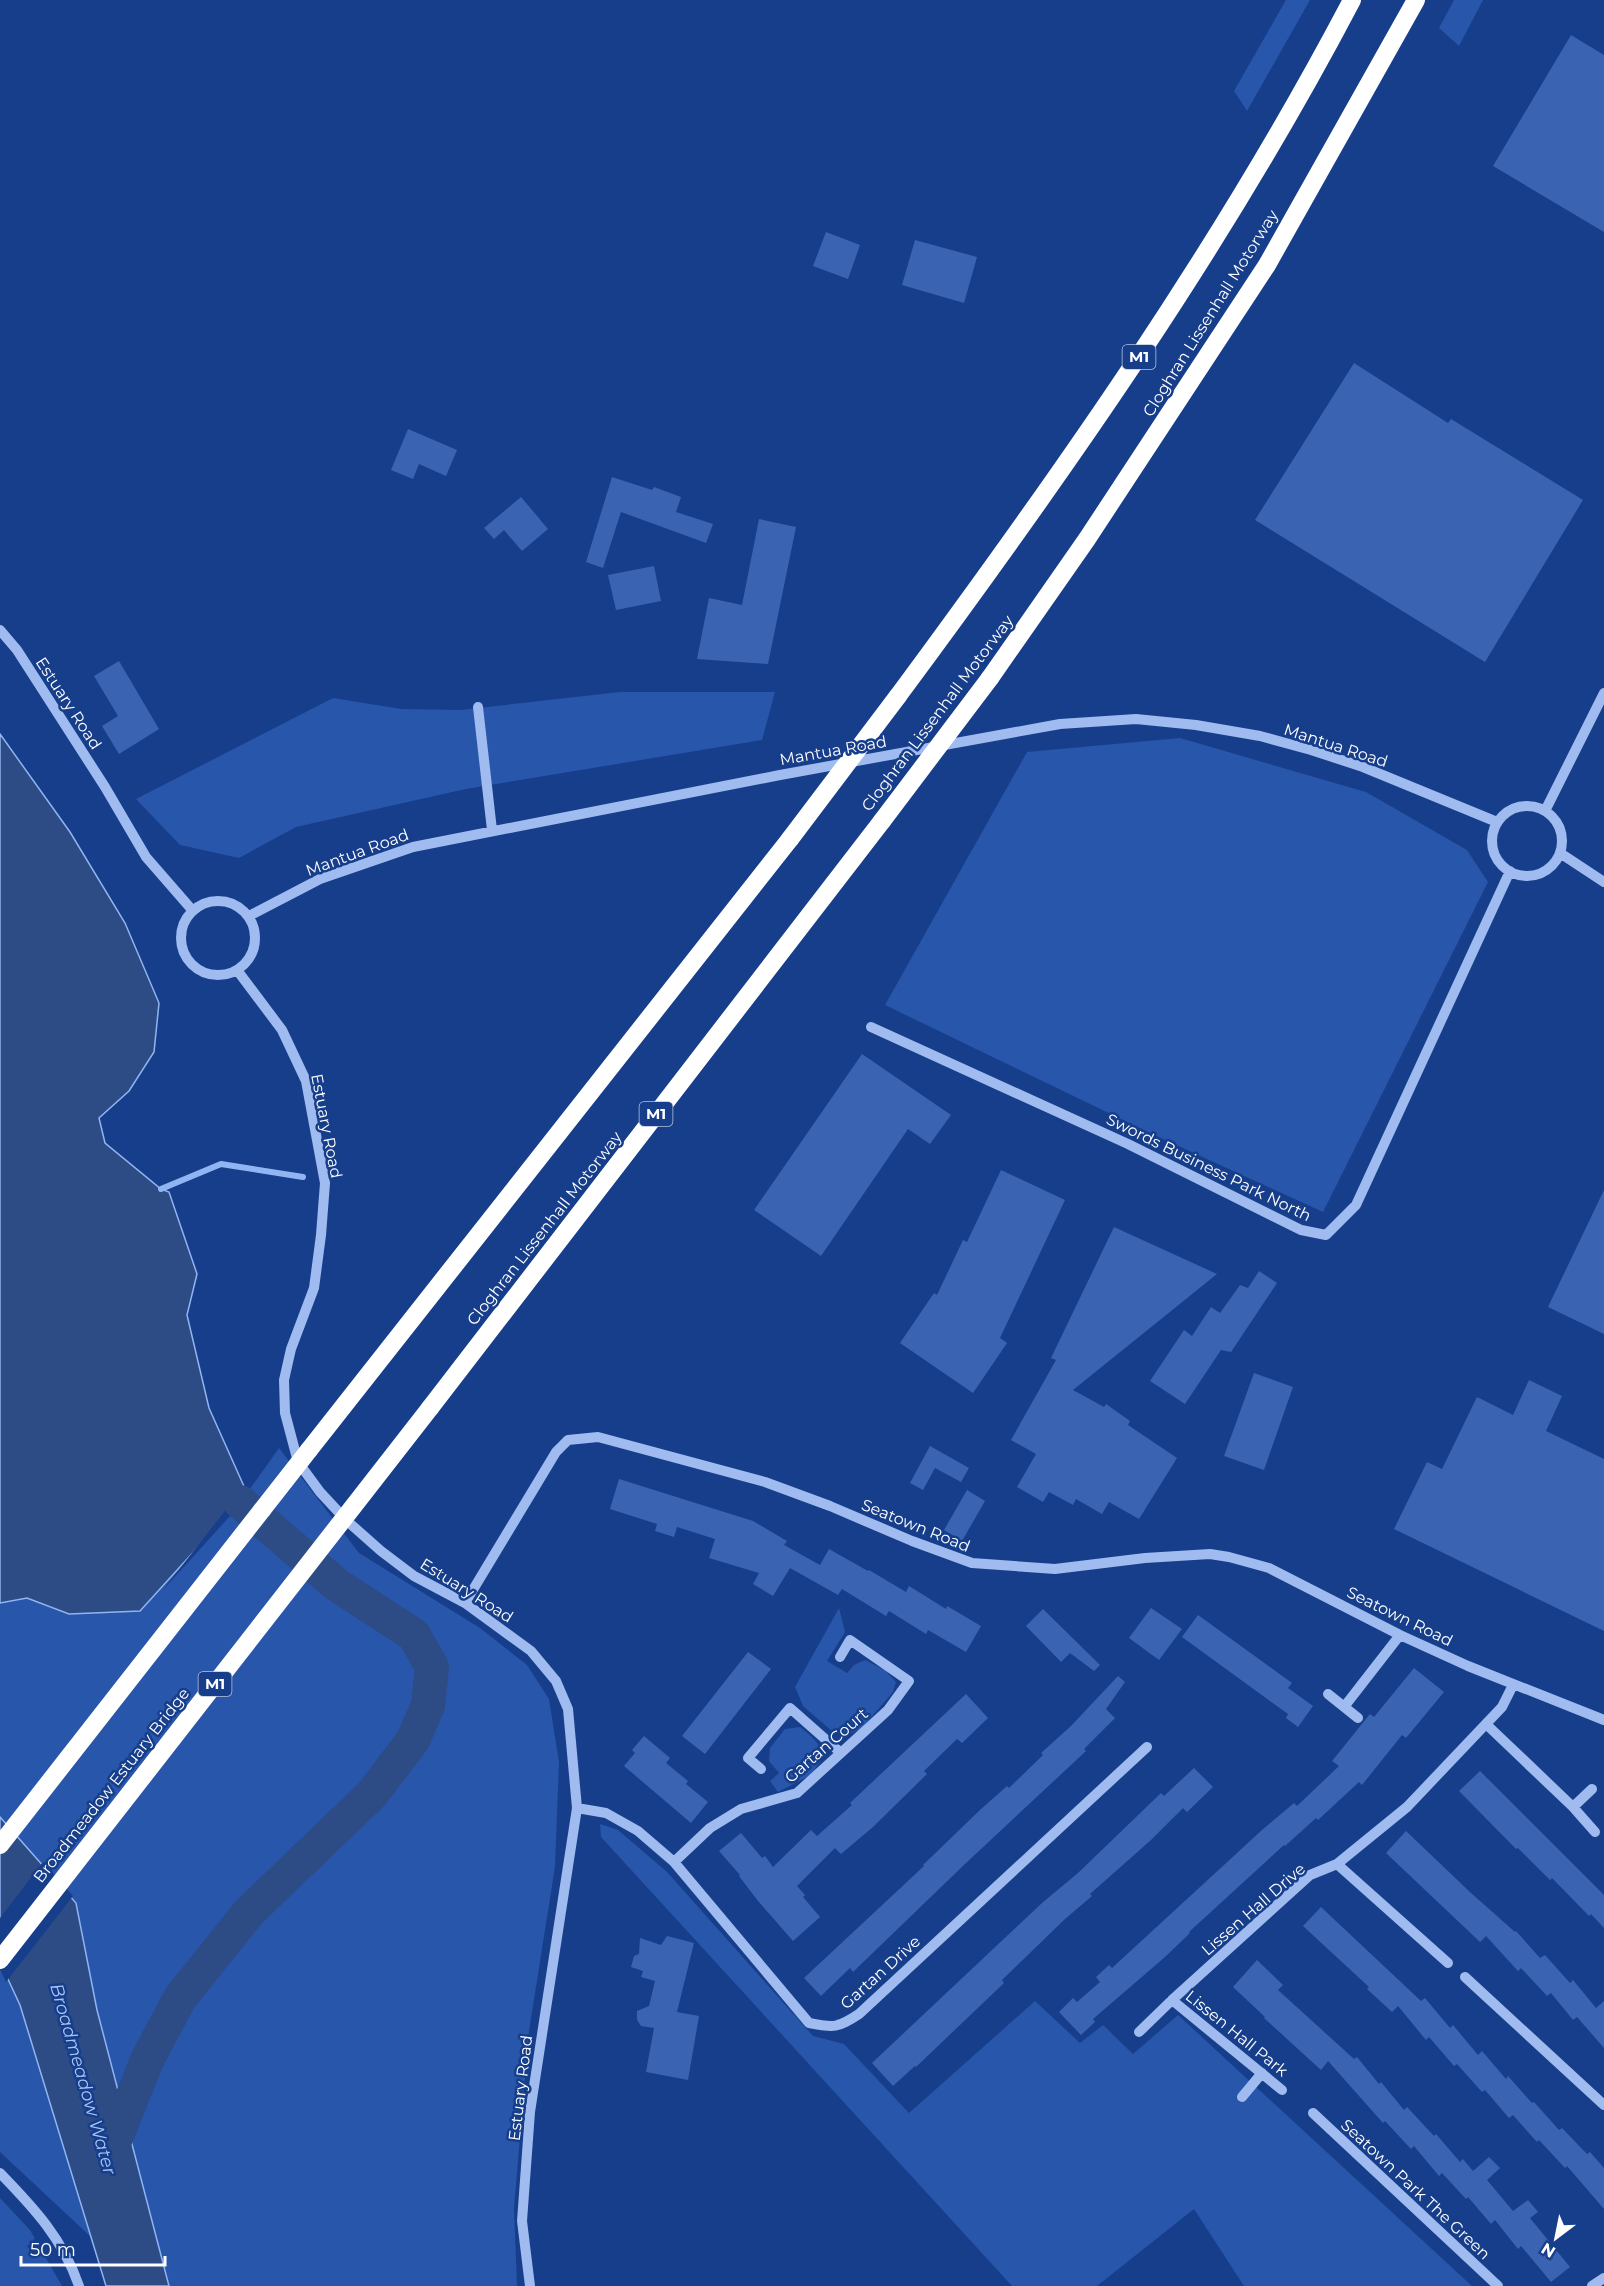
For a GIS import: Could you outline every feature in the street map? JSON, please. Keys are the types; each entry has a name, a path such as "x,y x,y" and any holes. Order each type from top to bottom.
{"highway":[{"name":"M1","path":"0,1845 790,839 1019,532 1129,373 1240,199 1352,0"},
{"name":"Cloghran Lissenhall Motorway","path":"430,1408 990,678 1087,539 1267,265 1416,0"},
{"name":"Broadmeadow Estuary Bridge","path":"0,1960 430,1408"}],"street":[{"name":"Estuary Road","path":"0,630 18,650 105,787 146,857 193,911"},
{"path":"1545,811 1604,693"},
{"path":"478,707 492,830"},
{"name":"Mantua Road","path":"249,916 320,879 413,847 492,830 1060,724 1136,719 1196,725 1239,733 1311,750 1363,767 1497,822"},
{"path":"1536,807 1545,811 1552,817 1562,834 1560,853 1548,869 1539,874 1530,876 1510,871 1502,865 1493,847 1492,837 1497,822 1516,808 1536,807"},
{"path":"1560,853 1604,882"},
{"name":"Swords Business Park North","path":"872,1027 1128,1144 1301,1230 1326,1235 1356,1205 1510,871"},
{"path":"215,901 234,905 249,916 254,927 253,952 237,970 214,975 202,971 186,955 182,944 182,932 193,911 203,904 215,901"},
{"name":"Estuary Road","path":"237,970 282,1030 306,1081 325,1183 314,1288 291,1349 284,1380 285,1413 298,1462 326,1499 381,1551 414,1576 465,1603 531,1651 556,1681 568,1709 577,1808 530,2112 522,2221 530,2286"},
{"name":"Seatown Road","path":"465,1603 556,1452 568,1440 598,1437 765,1482 972,1563 1055,1569 1145,1558 1210,1554 1269,1568 1400,1635 1513,1685 1604,1720"},
{"path":"1344,1707 1400,1635"},
{"name":"Gartan Court","path":"674,1862 710,1828 741,1809 797,1793 888,1710 909,1681 850,1640 840,1657"},
{"name":"Lissen Hall Drive","path":"1139,2032 1310,1875 1337,1864 1407,1807 1502,1707 1513,1685"},
{"path":"1328,1694 1358,1718"},
{"path":"761,1769 748,1758 790,1708 841,1753"},
{"path":"1486,1725 1595,1832"},
{"name":"Gartan Drive","path":"577,1808 606,1813 638,1832 674,1862 809,2022 826,2026 841,2025 859,2014 1147,1747"},
{"path":"1573,1808 1592,1789"},
{"path":"1337,1864 1448,1963"},
{"path":"1465,1977 1604,2105"},
{"name":"Lissen Hall Park","path":"1172,2000 1282,2090"},
{"path":"1242,2097 1262,2073"},
{"name":"Seatown Park The Green","path":"1313,2113 1498,2286"},
{"path":"0,2173 42,2218 73,2268 79,2286"},
{"path":"1592,2286 1604,2278"}],"shaded area":[{"path":"1286,0 1310,0 1247,111 1234,91"},
{"path":"1454,0 1483,0 1459,46 1439,28"},
{"path":"620,692 775,692 762,740 466,789 296,827 239,858 180,845 136,799 333,698 401,709 460,710"},
{"path":"1180,738 1366,792 1467,850 1488,882 1323,1212 1150,1133 885,1005 1027,752"},
{"path":"279,1448 359,1553 480,1628 527,1665 549,1699 559,1762 555,1867 529,2031 514,2208 517,2286 169,2286 97,2010 76,1903 0,1817 0,1603 27,1598 69,1614 247,1493"},
{"path":"839,1608 845,1632 827,1661 847,1673 854,1665 865,1660 885,1670 896,1682 893,1692 861,1729 847,1735 833,1732 803,1706 795,1687"},
{"path":"800,1727 817,1743 823,1757 811,1775 778,1792 770,1781 779,1773 769,1761 770,1748 785,1729"},
{"path":"600,1824 618,1830 667,1872 813,2036 844,2044 909,2113 1035,2001 1080,2043 1103,2025 1133,2054 1178,2015 1472,2286 1244,2286 1194,2209 1097,2286 1012,2286 601,1837"},
{"path":"0,1962 20,2005 91,2237 0,2152"},
{"path":"0,2198 30,2230 62,2286 0,2286"}],"water":[{"path":"0,734 70,832 125,923 159,1003 154,1052 129,1091 99,1118 105,1143 161,1189 169,1192 197,1274 187,1315 209,1408 247,1493 140,1611 69,1614 27,1598 0,1603"},
{"name":"Broadmeadow Water","path":"0,1817 76,1903 97,2010 169,2286 106,2286 20,2005 0,1962"}],"pier":[{"path":"246,1484 249,1495 163,1590"},
{"path":"43,1862 73,1896 6,1982 0,1969 0,1918"}],"building":[{"path":"1571,35 1604,55 1604,232 1493,166"},
{"path":"826,232 860,245 848,279 813,266"},
{"path":"915,240 977,257 964,303 902,285"},
{"path":"1354,363 1448,423 1451,419 1583,500 1485,662 1255,520"},
{"path":"408,429 457,450 446,476 419,464 413,479 391,470"},
{"path":"612,477 652,490 654,487 681,497 676,512 713,524 706,543 621,512 603,568 586,562"},
{"path":"521,497 548,529 522,551 504,530 494,539 484,528"},
{"path":"759,519 796,527 768,664 697,659 709,598 742,605"},
{"path":"654,566 661,601 616,610 608,575"},
{"path":"119,661 159,729 119,754 102,726 118,716 94,676"},
{"path":"862,1054 951,1115 930,1144 908,1129 821,1256 754,1210"},
{"path":"1001,1170 1065,1200 1000,1338 1007,1343 973,1393 900,1343 934,1293 937,1295 963,1240 967,1242"},
{"path":"1604,1190 1604,1334 1548,1307"},
{"path":"1114,1227 1217,1274 1073,1390 1104,1407 1106,1404 1130,1421 1128,1425 1177,1458 1139,1519 1109,1502 1102,1514 1076,1499 1073,1505 1049,1492 1043,1502 1017,1487 1036,1454 1011,1440 1056,1360 1051,1358"},
{"path":"1259,1271 1277,1283 1231,1352 1221,1350 1185,1404 1150,1381 1184,1330 1192,1336 1211,1307 1220,1313 1240,1285 1248,1288"},
{"path":"1254,1373 1293,1387 1264,1470 1224,1456"},
{"path":"1529,1380 1562,1396 1546,1431 1604,1459 1604,1631 1394,1529 1427,1462 1442,1469 1477,1397 1513,1415"},
{"path":"930,1446 969,1468 961,1482 935,1468 923,1490 910,1483"},
{"path":"619,1479 753,1521 787,1541 784,1545 820,1565 829,1549 906,1592 909,1586 946,1609 947,1606 981,1626 966,1652 928,1630 926,1634 889,1611 886,1616 842,1589 838,1595 790,1568 773,1596 753,1584 759,1573 709,1558 715,1539 677,1527 674,1537 655,1531 657,1524 610,1509"},
{"path":"967,1490 985,1501 962,1541 944,1530"},
{"path":"1151,1608 1182,1629 1159,1660 1129,1638"},
{"path":"1043,1609 1100,1665 1094,1671 1070,1653 1061,1662 1026,1626"},
{"path":"1198,1615 1292,1683 1288,1688 1313,1706 1298,1727 1286,1718 1288,1714 1182,1637"},
{"path":"748,1652 771,1669 705,1754 682,1736"},
{"path":"1414,1668 1444,1692 1406,1738 1402,1735 1362,1785 1359,1782 1318,1820 1316,1818 1284,1845 1165,1957 1093,2019 1095,2022 1081,2035 1059,2012 1073,1998 1077,2002 1100,1982 1096,1977 1109,1965 1112,1968 1262,1830 1294,1803 1297,1806 1339,1766 1332,1761 1370,1714 1374,1717"},
{"path":"1118,1676 1125,1682 1106,1709 1115,1718 1084,1749 1086,1751 853,1972 850,1968 821,1996 804,1978 924,1866 980,1810 1007,1786 1009,1788"},
{"path":"966,1694 988,1718 962,1743 957,1739 924,1771 927,1774 873,1827 841,1854 835,1848 797,1886 820,1917 793,1941 719,1851 741,1833 762,1858 765,1856 773,1867 811,1830 817,1836 852,1805 850,1803"},
{"path":"644,1736 670,1758 666,1763 708,1802 691,1823 624,1766 635,1753 632,1750"},
{"path":"1194,1768 1213,1787 1187,1812 1183,1808 1090,1894 1092,1896 1002,1980 1004,1983 893,2086 872,2063 1161,1793 1164,1796"},
{"path":"1480,1771 1604,1895 1604,1928 1552,1878 1550,1880 1518,1848 1516,1849 1459,1791"},
{"path":"1406,1831 1471,1893 1516,1931 1540,1958 1545,1955 1570,1983 1573,1980 1596,2008 1604,2001 1604,2048 1577,2017 1573,2020 1551,1993 1547,1996 1521,1968 1518,1971 1486,1936 1480,1942 1386,1853"},
{"path":"1321,1907 1421,2001 1425,1998 1450,2028 1453,2025 1478,2055 1482,2051 1506,2079 1508,2076 1559,2130 1562,2128 1587,2154 1590,2152 1604,2168 1604,2209 1567,2166 1565,2168 1539,2140 1537,2142 1513,2115 1509,2118 1485,2090 1482,2092 1457,2064 1454,2066 1429,2037 1426,2040 1398,2006 1392,2012 1367,1989 1369,1987 1303,1926"},
{"path":"667,1936 694,1943 677,2012 699,2016 688,2080 646,2072 654,2028 641,2026 637,2020 637,2011 649,2006 655,1981 641,1977 643,1971 631,1967 634,1956 639,1954 640,1938 661,1945"},
{"path":"1257,1960 1283,1985 1278,1990 1354,2059 1357,2057 1404,2110 1407,2107 1434,2136 1436,2134 1460,2162 1463,2159 1473,2171 1489,2157 1500,2168 1487,2180 1513,2211 1528,2200 1538,2212 1530,2218 1570,2267 1551,2282 1521,2246 1518,2249 1495,2220 1491,2224 1468,2197 1466,2199 1442,2173 1439,2176 1414,2146 1411,2149 1385,2121 1383,2123 1328,2061 1321,2070 1264,2018 1233,1987"}],"waterway":[{"path":"161,1189 221,1164 303,1177"},
{"name":"Broadmeadow Water","path":"108,2158 147,2060 180,1998 249,1912 372,1794 413,1740 428,1705 432,1667 414,1635 337,1585 240,1502"}]}
